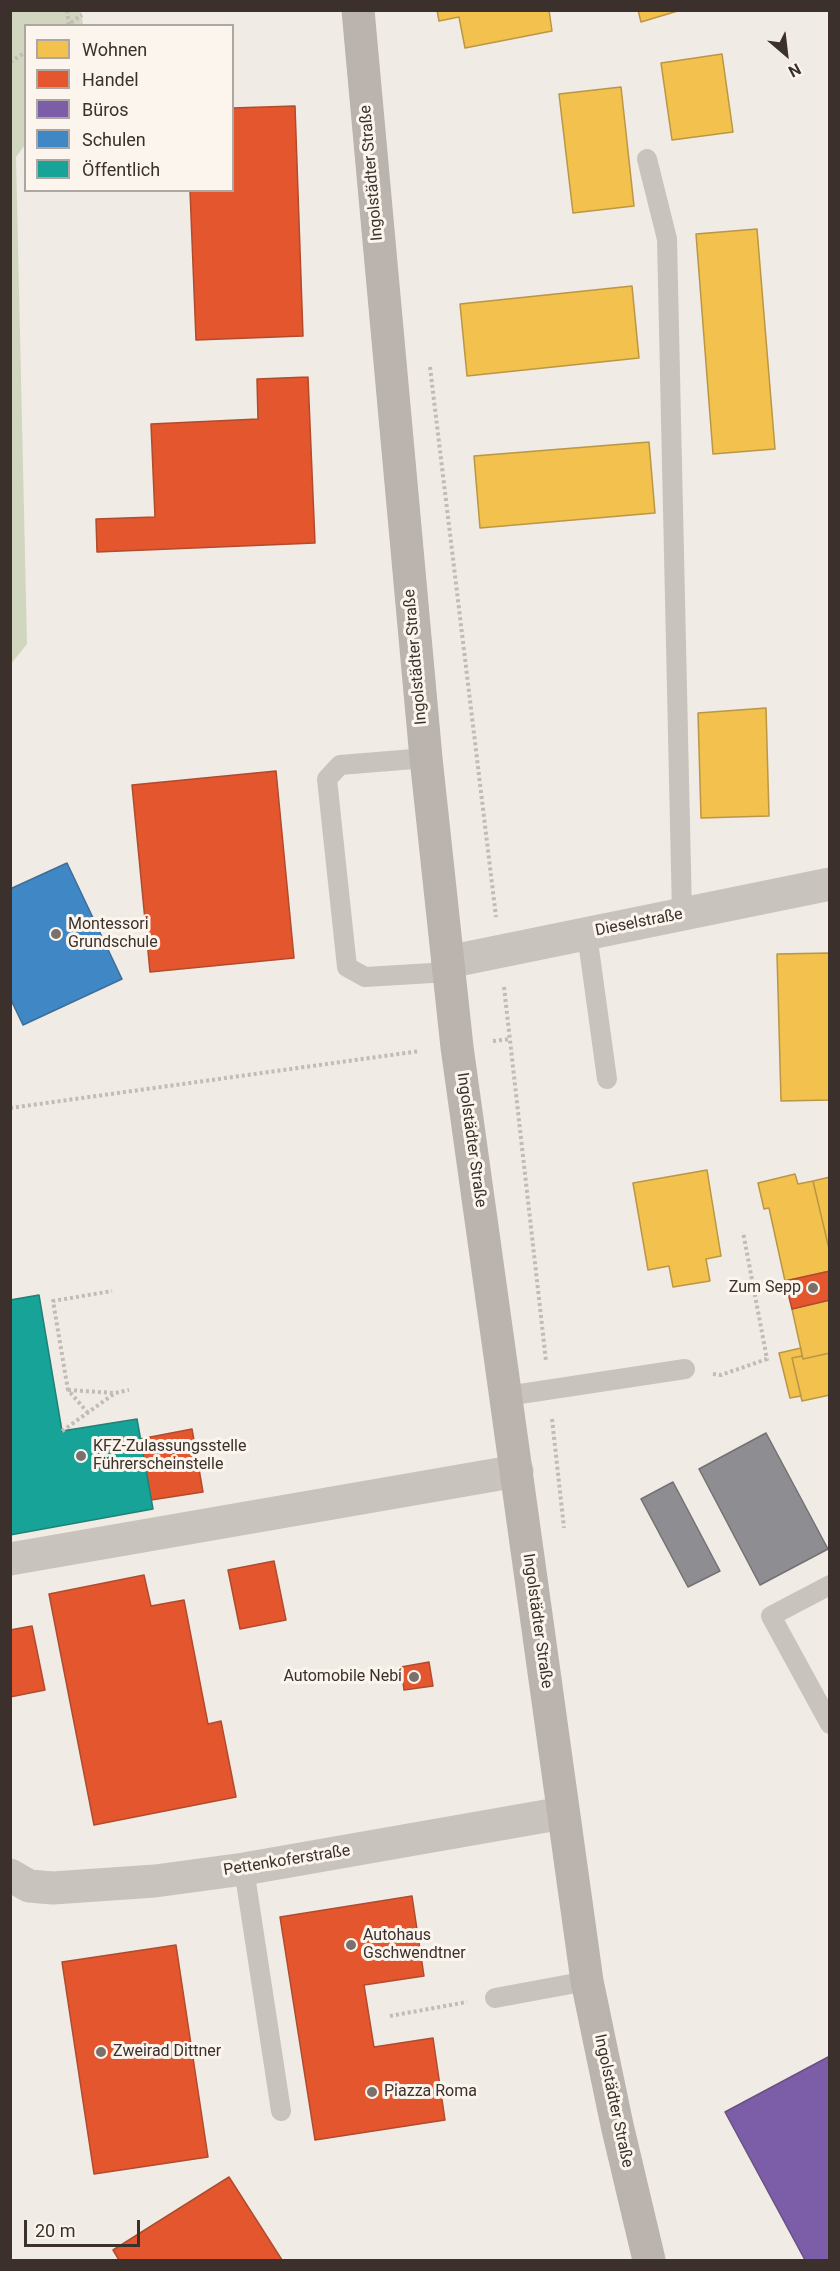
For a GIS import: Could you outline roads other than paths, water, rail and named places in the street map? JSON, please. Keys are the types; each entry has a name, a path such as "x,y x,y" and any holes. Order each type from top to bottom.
{"street":[{"name":"Ingolstädter Straße","path":"358,10 426,758 457,1047 587,1981 617,2125 649,2260"},
{"name":"Dieselstraße","path":"448,967 501,952 830,884"},
{"path":"10,1559 517,1471"},
{"name":"Pettenkoferstraße","path":"10,1875 29,1886 54,1888 155,1881 244,1869 563,1813"}],"lane":[{"path":"646,159 667,239 682,914"},
{"path":"426,758 340,765 327,779 347,967 364,977 448,967"},
{"path":"587,934 607,1079"},
{"path":"507,1396 685,1369"},
{"path":"830,1584 771,1616 830,1724"},
{"path":"244,1869 281,2111"},
{"path":"495,1998 587,1981"}],"place":[{"name":"Montessori Grundschule","path":"56,934"},
{"name":"Zum Sepp","path":"813,1288"},
{"name":"KFZ-Zulassungsstelle Führerscheinstelle","path":"81,1456"},
{"name":"Automobile Nebi","path":"414,1677"},
{"name":"Autohaus Gschwendtner","path":"351,1945"},
{"name":"Zweirad Dittner","path":"101,2052"},
{"name":"Piazza Roma","path":"372,2092"}]}
